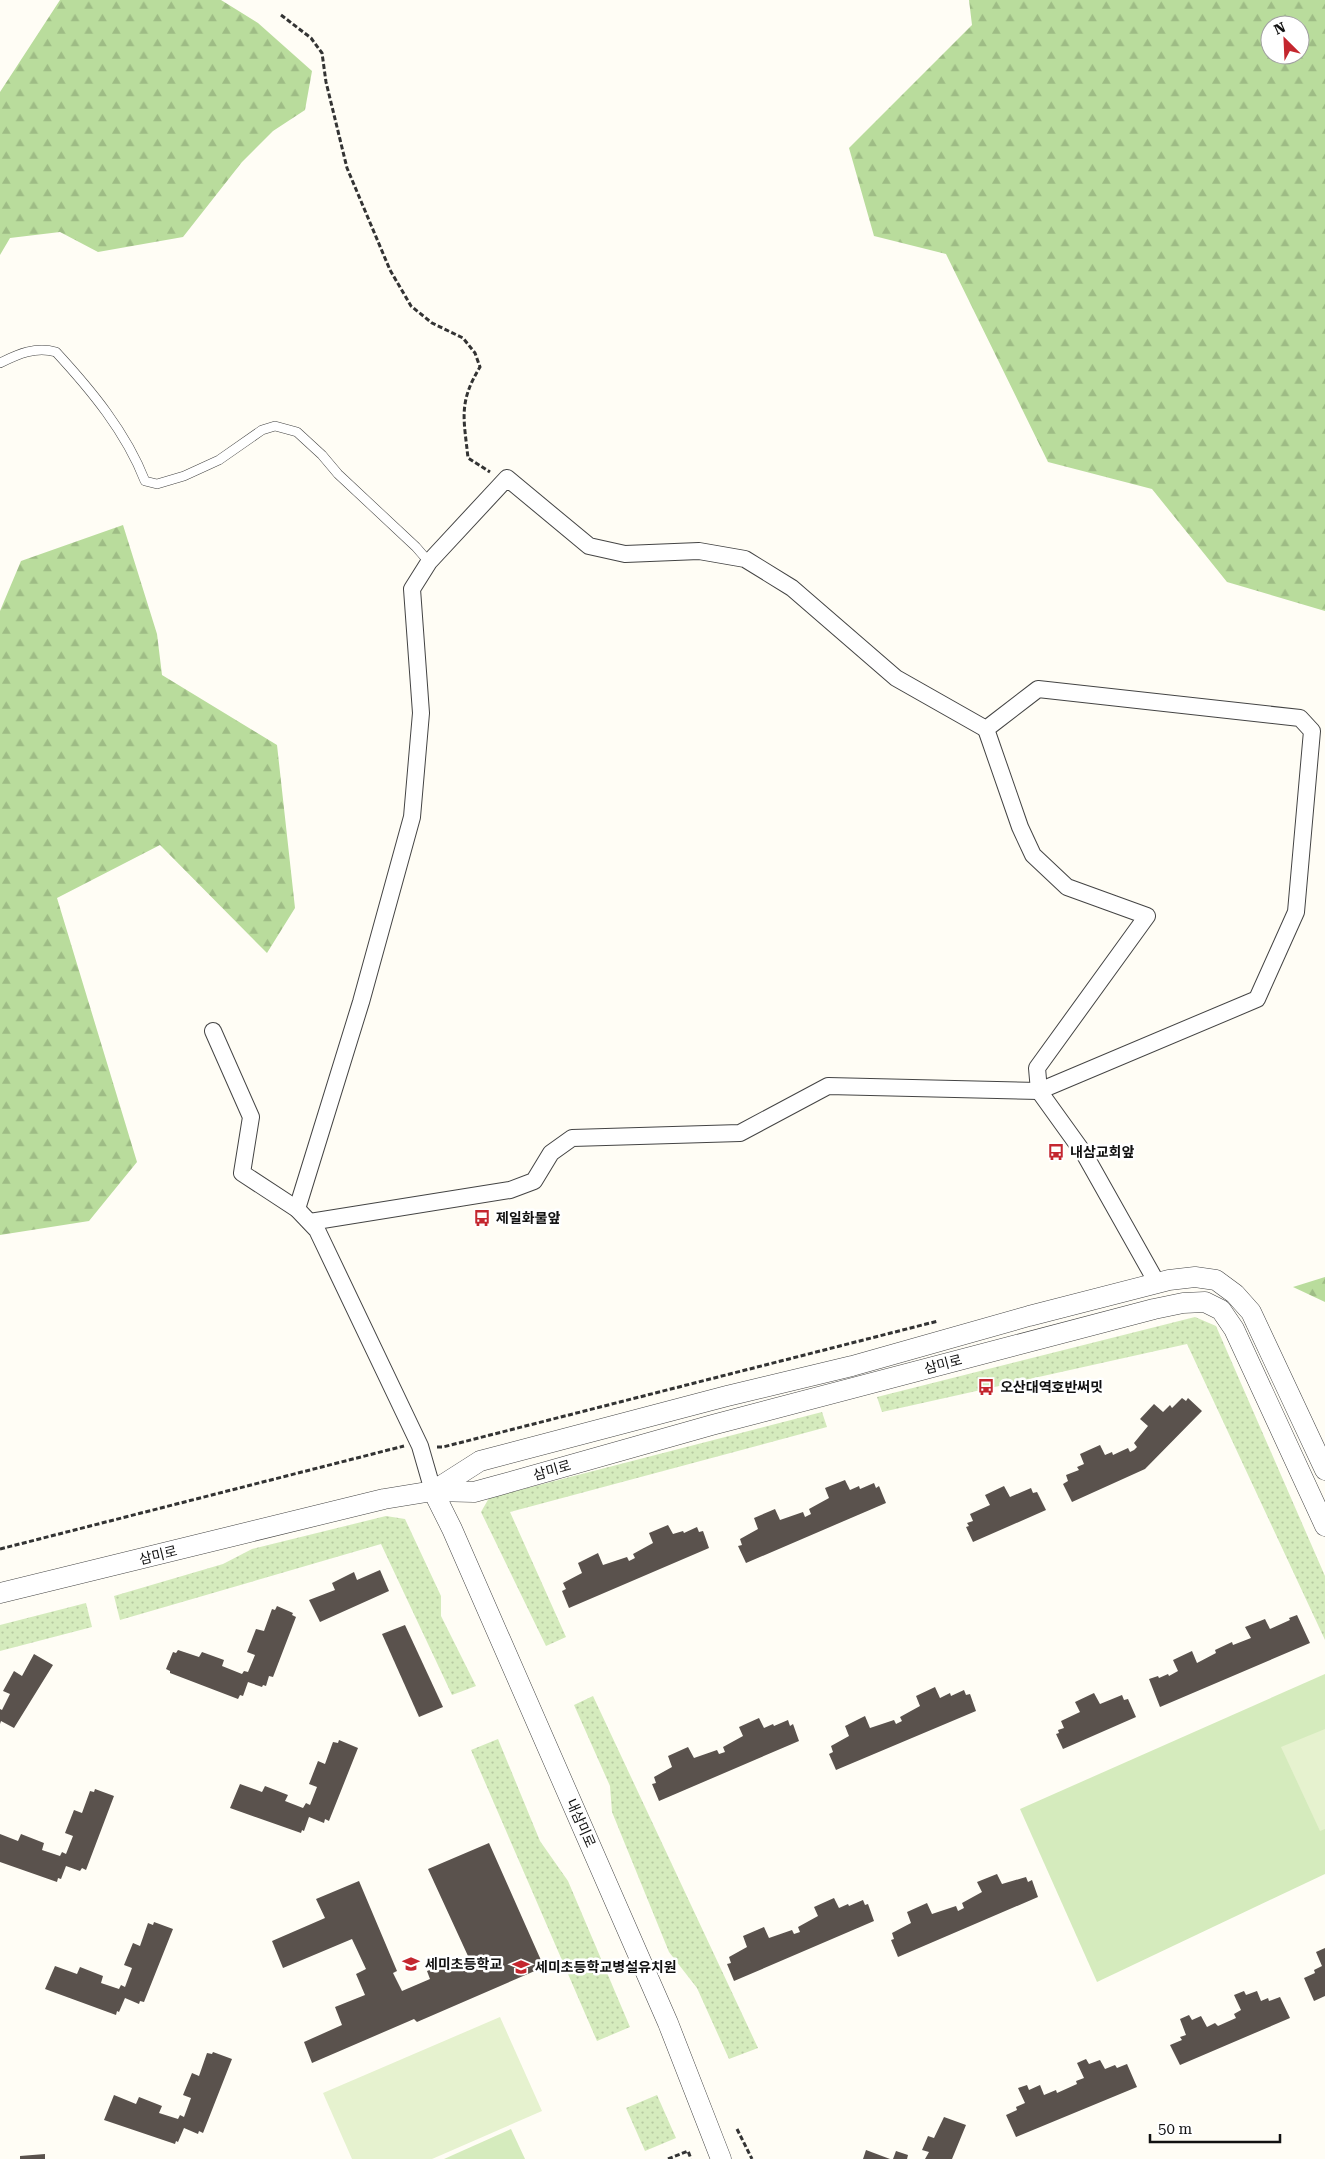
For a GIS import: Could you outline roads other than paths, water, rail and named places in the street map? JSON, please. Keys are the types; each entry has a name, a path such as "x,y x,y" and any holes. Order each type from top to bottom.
{"street":[{"path":"297,1209 361,1002 412,817 421,714 412,588 429,562 507,478 589,546 626,554 699,551 745,559 792,588 896,678 986,729 1020,827 1032,855 1067,887 1147,916 1037,1068 1040,1091 1085,1155 1157,1283"},
{"path":"310,1222 510,1190 534,1182 551,1154 572,1138 740,1133 828,1086 1040,1091 1257,999 1296,912 1312,731 1300,718 1038,689 986,729"},
{"path":"213,1031 251,1117 242,1173 297,1209 317,1230 420,1446 433,1491"},
{"name":"삼미로","path":"433,1491 480,1460 727,1396 852,1366 1029,1316 1157,1283 1195,1277 1216,1280 1235,1294 1251,1312 1325,1470"},
{"name":"삼미로","path":"0,1593 384,1499 433,1491 474,1492 712,1425 1014,1345 1154,1309 1205,1302 1221,1310 1234,1329 1325,1526"},
{"name":"내삼미로","path":"433,1491 452,1529 668,2023 721,2159"}],"lane":[{"path":"0,363 28,351 46,349 56,352 106,411 139,466 145,481 158,484 184,476 219,460 262,430 275,426 297,432 322,455 338,474 416,547 429,562"}],"place":[{"name":"내삼교회앞","path":"1056,1152"},
{"name":"제일화물앞","path":"482,1218"},
{"name":"오산대역호반써밋","path":"986,1387"},
{"name":"세미초등학교","path":"411,1964"},
{"name":"세미초등학교병설유치원","path":"521,1967"}]}
